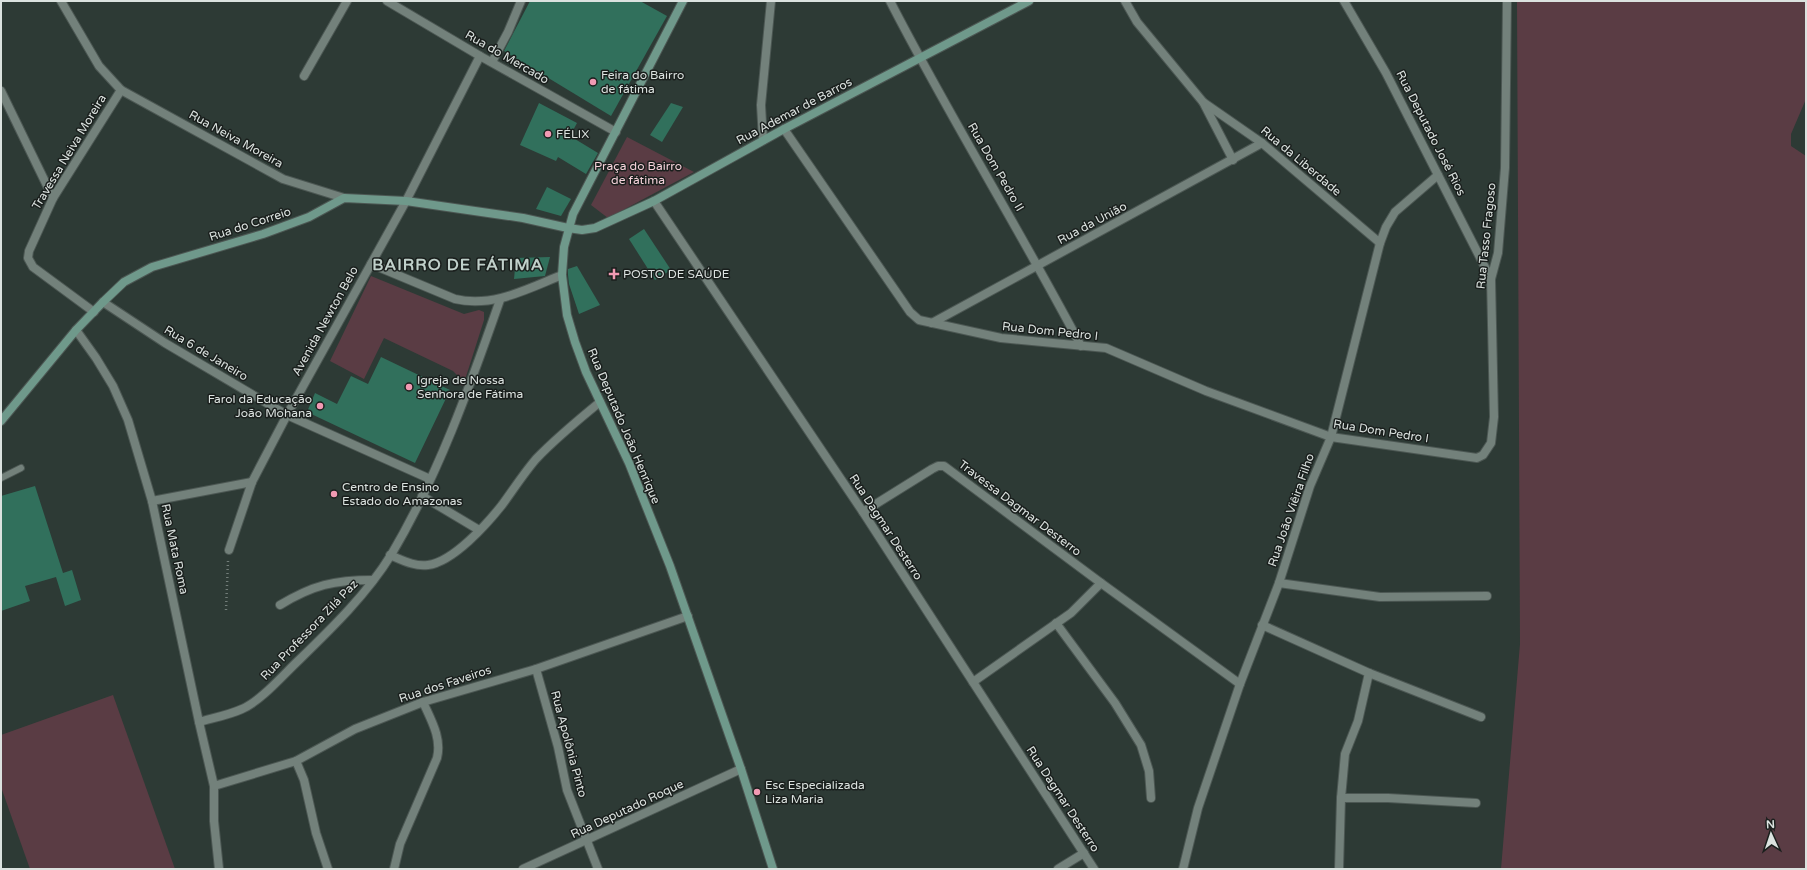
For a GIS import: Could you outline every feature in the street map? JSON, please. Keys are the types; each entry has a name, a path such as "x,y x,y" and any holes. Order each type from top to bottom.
{"main road":[{"name":"Rua Deputado João Henrique","path":"683,1 616,132 580,198 568,228 564,247 562,275 567,315 575,342 586,372 629,463 670,566 741,769 773,869"},
{"name":"Rua Ademar de Barros","path":"568,228 582,230 595,228 654,201 763,140 1029,1"},
{"path":"344,198 406,201 516,217 568,228"},
{"name":"Rua do Correio","path":"1,421 76,330 124,282 152,267 263,234 309,217 344,198"}],"street":[{"name":"Rua Neiva Moreira","path":"61,1 99,66 121,90 283,179 344,198"},
{"path":"304,76 347,1"},
{"name":"Rua do Mercado","path":"387,1 480,56 616,132"},
{"path":"492,62 508,32 521,1"},
{"path":"763,140 761,105 771,1"},
{"name":"Rua Dom Pedro II","path":"890,1 919,58 1039,266 1081,346"},
{"name":"Rua da Liberdade","path":"1125,1 1137,22 1203,102 1233,160"},
{"name":"Rua Deputado José Rios","path":"1344,1 1386,73 1491,279"},
{"name":"Rua Tasso Fragoso","path":"1468,458 1477,458 1483,455 1487,450 1491,443 1494,417 1491,279 1498,253 1505,168 1507,1"},
{"name":"Avenida Newton Belo","path":"229,550 252,482 287,415 406,201 480,56"},
{"path":"1,90 53,198"},
{"name":"Travessa Neiva Moreira","path":"94,312 37,270 30,263 28,258 29,251 53,198 121,90"},
{"name":"Rua da Liberdade","path":"1203,102 1262,143 1380,244"},
{"name":"Rua Dom Pedro I","path":"784,129 910,312 919,320 1002,338 1106,348 1206,391 1331,437 1468,458"},
{"name":"Rua da União","path":"932,323 1262,143"},
{"name":"Rua João Viêira Filho","path":"1183,869 1198,808 1240,684 1279,582 1310,486 1331,437 1380,244 1386,226 1395,212 1438,175"},
{"name":"Rua Dagmar Desterro","path":"654,201 863,512 1094,869"},
{"path":"371,264 455,299 478,302 500,300 562,275"},
{"name":"Rua Professora Zilá Paz","path":"199,722 243,709 266,692 322,637 373,580 390,555 430,479 465,400 500,300"},
{"name":"Rua 6 de Janeiro","path":"103,302 165,343 287,415 430,479"},
{"name":"Rua Mata Roma","path":"76,330 96,358 116,393 128,420 152,501 214,786 214,821 219,869"},
{"path":"390,555 404,561 427,566 437,563 458,550 501,506 536,459 558,437 600,402"},
{"name":"Travessa Dagmar Desterro","path":"863,512 932,469 938,466 944,466 1101,584 1240,684"},
{"path":"152,501 252,482"},
{"path":"422,496 479,530"},
{"path":"280,605 301,592 330,582 373,580"},
{"path":"1279,582 1380,596 1486,596"},
{"path":"973,682 1071,612 1101,584"},
{"name":"Rua dos Faveiros","path":"214,786 296,761 355,729 423,702 536,669 688,616"},
{"path":"1056,623 1115,703 1141,745 1149,772 1151,798"},
{"path":"1262,626 1369,673 1481,718"},
{"name":"Rua Apolônia Pinto","path":"536,669 558,747 567,790 598,869"},
{"path":"1339,869 1341,798 1345,754 1358,721 1369,673"},
{"path":"394,869 400,844 440,748 438,737 423,702"},
{"path":"296,761 304,780 316,833 328,869"},
{"name":"Rua Deputado Roque","path":"523,869 741,769"},
{"path":"1341,798 1388,798 1476,804"},
{"path":"1058,869 1084,853"}],"lane":[{"path":"1,478 21,468"}],"path":[{"path":"226,610 229,550"}],"green space":[{"path":"1517,1 1806,1 1806,99 1791,134 1791,146 1806,156 1806,869 1501,869 1520,644"},
{"name":"Praça do Bairro de fátima","path":"627,137 694,172 608,218 591,205"},
{"path":"371,276 464,314 479,310 484,312 484,320 463,386 458,384 458,376 453,371 384,338 364,379 330,361"},
{"path":"113,695 175,869 30,869 1,787 1,735"}],"building":[{"name":"Feira do Bairro de fátima","path":"530,1 640,1 667,16 611,116 504,51"},
{"name":"FÉLIX","path":"539,103 577,123 570,136 598,153 586,174 558,157 556,161 520,145"},
{"path":"671,103 683,107 662,142 650,135"},
{"path":"547,187 571,199 561,216 536,209"},
{"path":"644,229 671,270 655,280 629,239"},
{"path":"550,257 545,276 514,279 516,258"},
{"path":"577,266 600,305 579,314 569,284 568,275 568,269"},
{"path":"381,357 450,390 415,463 307,412 315,393 337,404 351,376 368,384"},
{"path":"35,486 63,573 72,570 81,600 65,606 56,577 25,586 30,601 1,611 1,496"}],"place":[{"name":"Feira do Bairro de fátima","path":"593,82"},
{"name":"FÉLIX","path":"548,134"},
{"name":"POSTO DE SAÚDE","path":"614,274"},
{"name":"Igreja de Nossa Senhora de Fátima","path":"409,387"},
{"name":"Farol da Educação João Mohana","path":"320,406"},
{"name":"Centro de Ensino Estado do Amazonas","path":"334,494"},
{"name":"Esc Especializada Liza Maria","path":"757,792"}],"district":[{"name":"BAIRRO DE FÁTIMA","path":"458,265"}]}
